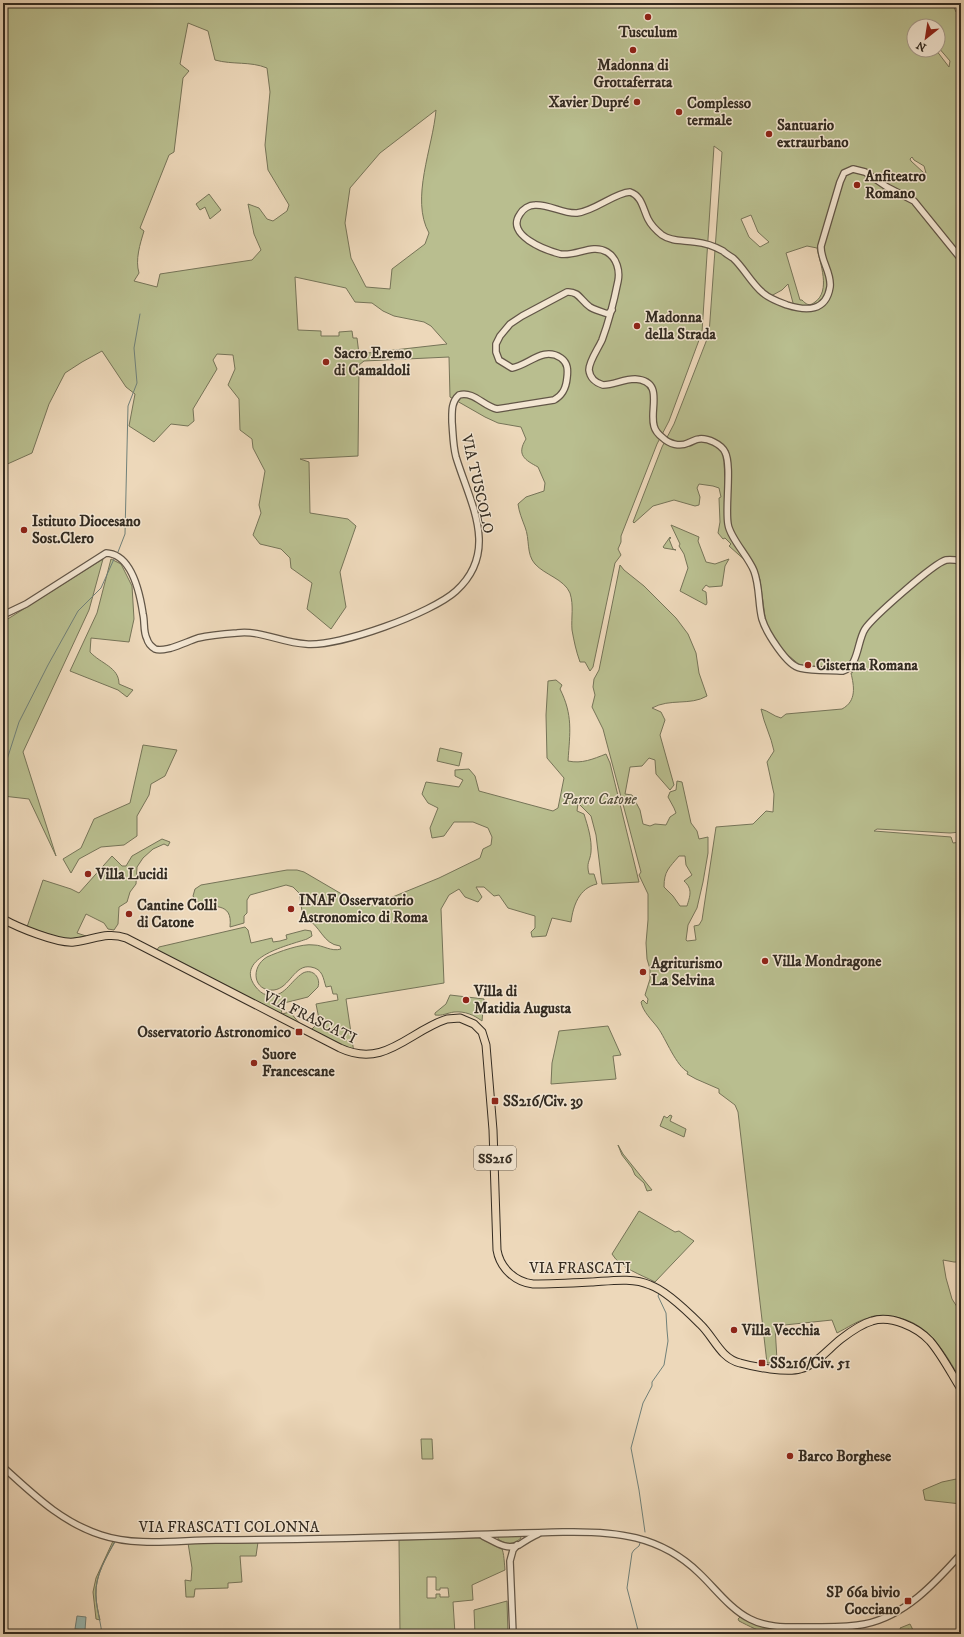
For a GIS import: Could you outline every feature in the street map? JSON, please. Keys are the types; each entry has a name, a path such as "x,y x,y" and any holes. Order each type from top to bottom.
{"main road":[{"name":"VIA FRASCATI","path":"3,918 22,928 67,942 76,942 109,935 126,938 340,1048 357,1054 367,1055 383,1051 447,1019 458,1018 469,1021 483,1034 487,1054 494,1130 498,1254 504,1267 516,1278 535,1284 605,1281 636,1281 648,1284 664,1294 697,1321 719,1349 731,1359 742,1364 784,1370 795,1370 808,1366 846,1336 866,1323 877,1320 896,1322 917,1330 930,1340 961,1389"}],"street":[{"path":"961,259 914,201 887,187 864,172 856,169 844,173 820,246 830,287 822,304 811,309 799,309 768,298 755,286 734,259 714,246 668,238 662,234 648,219 643,205 634,194 630,192 578,212 535,205 523,210 517,220 517,228 526,238 537,246 565,254 592,249 604,251 609,253 616,262 619,274 612,310 590,365 590,375 595,381 602,385 623,380 635,379 644,381 653,392 654,426 664,439 680,445 684,445 699,439 705,439 716,443 724,450 728,464 728,526 730,532 746,554 754,571 758,584 762,619 769,634 791,663 799,668 847,670 854,662 863,633 868,624 931,568 946,560 961,561"},
{"name":"VIA TUSCOLO","path":"3,615 26,604 101,555 109,553 120,557 128,568 140,598 146,639 157,649 171,648 202,637 246,632 259,633 298,643 317,644 330,642 393,624 438,603 451,595 468,577 479,554 480,544 476,519 454,447 452,410 454,400 458,395 467,394 492,408 500,409 549,402 558,398 566,387 567,366 563,360 550,354 539,356 521,366 512,368 499,360 496,352 496,344 500,336 510,324 567,292 574,292 578,294 587,304 597,309"},
{"path":"597,309 606,311 614,301"},
{"path":"597,309 608,314 612,310"},
{"path":"597,309 609,320"},
{"name":"VIA FRASCATI COLONNA","path":"3,1467 42,1502 64,1518 96,1533 122,1540 279,1540 541,1532 605,1532 629,1536 652,1543 670,1551 686,1562 745,1617 764,1624 790,1627 850,1626 870,1623 886,1617 922,1593 961,1554"},
{"name":"VIA FRASCATI COLONNA","path":"517,1546 541,1532"},
{"path":"521,1533 524,1541"},
{"path":"495,1542 495,1537 499,1534"},
{"name":"VIA FRASCATI COLONNA","path":"479,1535 505,1547"},
{"path":"510,1561 505,1547 517,1546"},
{"path":"512,1634 510,1561 513,1550 517,1546"}],"green space":[{"path":"3,3 952,3 956,12 961,9 961,832 950,833 877,829 874,831 951,837 953,843 961,842 961,1262 943,1260 952,1299 961,1313 961,1380 941,1348 924,1330 914,1323 903,1319 886,1316 870,1317 837,1333 832,1320 775,1326 777,1360 781,1366 773,1363 767,1363 738,1112 735,1105 719,1093 719,1089 687,1074 688,1072 679,1064 658,1028 646,1013 641,1002 643,1000 647,1004 648,999 645,995 650,979 646,943 648,894 639,875 641,872 603,729 592,707 595,695 593,687 594,679 599,670 620,565 644,586 676,618 688,634 696,653 699,673 707,696 694,701 666,703 652,708 661,712 665,720 660,735 674,785 670,790 656,774 655,760 649,758 642,766 630,767 625,794 632,795 640,810 643,824 650,826 655,824 666,825 670,817 676,813 668,797 670,792 676,790 677,781 682,782 691,823 697,831 699,839 708,837 708,853 703,882 697,908 688,925 687,941 696,940 694,926 699,925 702,920 716,827 753,824 766,811 773,812 774,794 767,762 774,751 761,709 781,718 786,714 842,709 850,702 853,693 851,673 853,672 844,668 801,666 783,651 766,624 760,580 757,571 729,546 731,544 725,538 723,539 718,533 720,522 719,498 721,497 719,488 699,484 697,488 700,497 699,505 695,506 674,500 653,506 634,523 633,522 662,447 674,424 709,334 722,152 714,146 702,332 669,421 657,444 621,536 621,542 618,549 621,555 615,563 593,667 590,671 585,662 580,662 576,650 572,630 572,607 570,593 563,584 539,568 530,556 526,532 518,504 526,497 544,491 545,483 538,467 529,462 523,456 522,449 526,439 521,427 498,423 450,397 449,357 364,361 359,365 358,456 300,459 309,462 310,513 348,519 356,526 340,572 346,607 331,629 307,609 312,583 291,568 290,558 281,549 260,544 253,535 261,513 259,505 265,471 253,448 252,439 240,430 239,399 228,385 235,369 233,355 217,354 213,360 217,369 193,409 194,421 188,426 171,424 154,442 129,426 135,394 126,387 102,351 65,373 49,404 32,453 3,466","holes":["188,23 208,31 215,60 254,64 267,68 270,92 265,145 268,170 289,205 287,211 273,221 267,219 259,208 248,204 254,234 261,250 252,260 160,274 157,287 134,281 139,273 138,257 144,231 140,228 169,155 174,152 183,78 189,71 180,64","436,110 422,189 424,219 429,233 425,244 392,269 390,289 366,287 351,258 345,223 350,188 380,153","912,157 924,166 926,173 924,173 910,159","751,215 758,232 769,242 760,247 749,237 741,219","807,246 817,248 822,269 823,284 820,297 815,302 808,304 800,300 786,253","295,277 346,288 355,302 372,303 383,311 394,316 424,322 431,326 447,344 359,354 357,338 353,338 352,331 339,332 339,336 321,336 321,331 298,330","788,284 792,304 771,296 782,290","679,856 685,856 686,865 692,875 684,881 690,890 687,906 680,906 664,887 666,873"]},
{"path":"209,194 221,210 210,219 205,207 200,210 196,204"},
{"path":"671,525 699,537 698,541 706,562 715,564 729,559 725,566 722,586 709,587 706,585 702,590 706,592 706,605 680,591 688,568 684,554 679,546 680,544"},
{"path":"670,537 671,538 669,539 673,549 676,550 663,547"},
{"path":"103,559 89,610 23,752 56,856 29,799 3,796 3,622"},
{"path":"111,559 121,564 132,586 134,619 129,642 91,638 90,652 113,670 118,678 119,684 133,690 127,697 118,690 70,671 97,613"},
{"name":"Parco Catone","path":"556,680 562,685 560,689 569,716 570,732 568,761 583,761 606,754 610,763 639,882 602,884 596,835 591,816 578,803 577,811 584,814 590,838 591,852 588,864 589,874 594,874 597,884 586,889 578,898 573,910 571,922 552,918 546,936 532,937 531,932 535,928 535,916 508,908 499,895 494,896 484,887 476,887 482,897 478,902 465,897 459,889 449,895 441,909 444,983 346,999 354,1053 311,1030 316,1025 320,1024 316,1004 338,1000 337,994 333,994 331,986 326,987 323,977 318,970 311,967 300,969 284,985 274,990 267,990 262,987 256,978 256,972 262,961 267,957 284,950 309,945 317,945 334,950 341,949 340,946 329,942 315,925 305,918 302,911 299,893 293,887 286,885 250,895 247,900 247,913 244,916 244,923 230,927 230,918 225,909 202,904 196,901 193,896 195,889 201,885 287,870 297,870 304,872 357,903 373,905 439,878 480,858 483,849 491,845 492,837 488,828 473,822 454,822 444,836 432,838 430,828 438,808 428,803 422,794 426,782 459,787 463,780 455,776 455,770 469,769 475,776 479,791 553,811 558,808 564,778 547,758 546,715 548,681"},
{"path":"143,745 177,750 165,776 151,784 149,795 137,816 137,836 124,845 101,847 79,859 71,873 63,859 81,848 94,819 130,803"},
{"path":"440,748 462,753 459,766 437,761"},
{"path":"162,839 170,842 168,846 164,844 153,849 143,858 137,867 136,884 130,892 127,902 119,907 118,924 114,930 108,929 104,923 86,914 77,933 86,936 70,939 61,938 27,927 43,880 79,893 112,856 122,866 126,866 132,856"},
{"path":"245,927 248,930 251,943 272,938 273,942 280,941 287,939 286,935 305,930 311,931 312,936 267,954 258,960 252,967 251,976 255,986 260,992 273,996 282,992 303,973 310,972 317,977 319,984 318,987 308,997 280,1004 282,1014 290,1012 300,1024 156,951 159,947"},
{"path":"450,995 484,999 482,1021 473,1015 462,1012 435,1015 435,1013 446,1004"},
{"path":"608,1026 621,1055 613,1056 616,1079 551,1084 552,1063 559,1031"},
{"path":"670,1115 672,1116 670,1121 686,1129 684,1137 660,1126 664,1116 667,1118"},
{"path":"618,1145 623,1154 652,1190 647,1191 644,1183 635,1175 632,1168 622,1155"},
{"path":"639,1211 675,1232 679,1231 694,1241 655,1282 626,1267 612,1254"},
{"path":"421,1439 432,1439 433,1459 422,1459"},
{"path":"961,1478 961,1504 925,1500 923,1490 942,1482"},
{"path":"520,1535 521,1538 513,1543 507,1543 498,1539 498,1536"},
{"path":"478,1538 493,1540 500,1546 504,1555 505,1570 472,1585 473,1600 453,1602 455,1634 413,1634 413,1630 403,1630 403,1634 400,1634 399,1540","holes":["427,1577 436,1577 436,1590 440,1590 440,1588 448,1588 449,1597 440,1597 440,1594 436,1594 436,1598 427,1598"]},
{"path":"113,1541 115,1541 105,1560 97,1581 96,1598 100,1620 96,1619 93,1592 96,1578"},
{"path":"258,1542 256,1556 240,1556 242,1582 228,1583 228,1588 195,1589 194,1597 186,1597 185,1580 191,1581 192,1568 188,1543"},
{"path":"507,1601 508,1634 475,1634 474,1610"},
{"path":"740,1617 758,1624 829,1630 800,1635 771,1634 739,1621 738,1619"},
{"path":"910,1624 915,1634 911,1634 909,1629 905,1631 906,1634 902,1634 900,1628"}],"water":[{"path":"77,1616 86,1617 85,1630 75,1629"}],"waterway":[{"path":"118,552 125,534 128,406 137,383 134,348 140,314"},
{"path":"3,772 19,722 48,665 78,611 101,588 114,559"},
{"path":"645,1532 631,1448 643,1403 652,1386 652,1382 664,1365 668,1341 666,1313 658,1296 659,1294"},
{"path":"102,1634 96,1601 96,1588 102,1566 115,1542"},
{"path":"639,1634 627,1588 632,1553 640,1543"}],"place":[{"name":"Tusculum","path":"648,17"},
{"name":"Madonna di Grottaferrata","path":"633,50"},
{"name":"Xavier Dupré","path":"637,102"},
{"name":"Complesso termale","path":"679,112"},
{"name":"Santuario extraurbano","path":"769,134"},
{"name":"Anfiteatro Romano","path":"857,185"},
{"name":"Madonna della Strada","path":"637,326"},
{"name":"Sacro Eremo di Camaldoli","path":"326,362"},
{"name":"Istituto Diocesano Sost.Clero","path":"24,530"},
{"name":"Cisterna Romana","path":"808,665"},
{"name":"Villa Lucidi","path":"88,874"},
{"name":"INAF Osservatorio Astronomico di Roma","path":"291,909"},
{"name":"Cantine Colli di Catone","path":"129,914"},
{"name":"Villa Mondragone","path":"765,961"},
{"name":"Agriturismo La Selvina","path":"643,972"},
{"name":"Villa di Matidia Augusta","path":"466,1000"},
{"name":"Osservatorio Astronomico","path":"299,1032"},
{"name":"Suore Francescane","path":"254,1063"},
{"name":"SS216/Civ. 39","path":"495,1101"},
{"name":"Villa Vecchia","path":"734,1330"},
{"name":"SS216/Civ. 51","path":"762,1363"},
{"name":"Barco Borghese","path":"790,1456"},
{"name":"SP 66a bivio Cocciano","path":"908,1601"}]}
